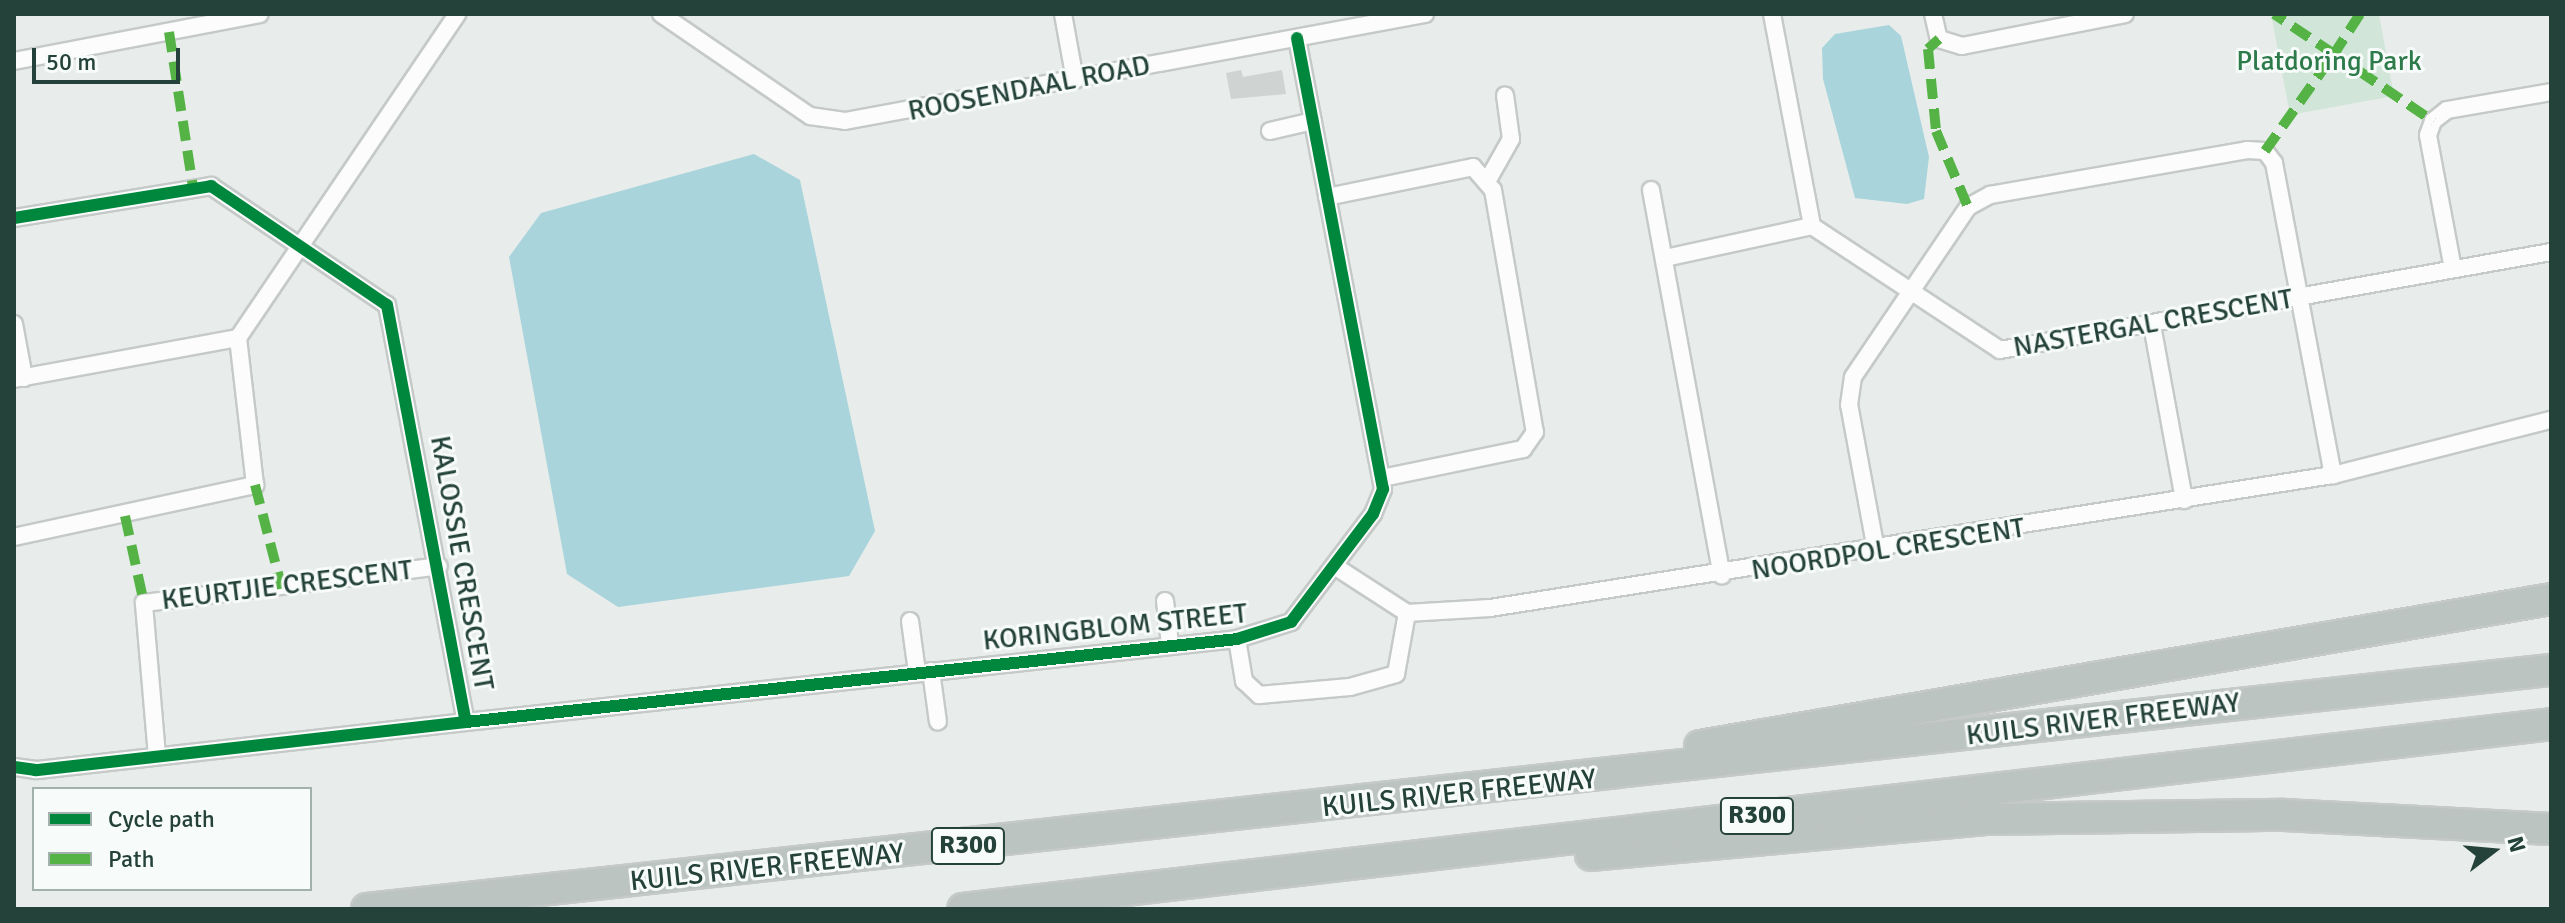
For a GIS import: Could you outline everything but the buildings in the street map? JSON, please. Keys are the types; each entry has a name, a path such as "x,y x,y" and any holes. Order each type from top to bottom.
{"highway":[{"path":"1380,803 1483,777 2348,639 2551,599"},
{"name":"KUILS RIVER FREEWAY","path":"367,909 1380,803 2551,670"},
{"name":"KUILS RIVER FREEWAY","path":"963,909 2551,724"},
{"path":"1442,852 1510,862 1984,819 2168,814 2551,829"}],"street":[{"path":"14,61 260,14"},
{"path":"14,537 255,485 238,338 457,14"},
{"name":"ROOSENDAAL ROAD","path":"661,14 825,120 1075,80 1425,14"},
{"path":"1063,14 1075,80"},
{"path":"1665,258 1812,226 1772,14"},
{"path":"1933,14 1939,39 1962,46 2125,14"},
{"name":"KORINGBLOM STREET","path":"466,722 1237,639 1286,626 1336,567 1378,507 1382,478 1297,38"},
{"path":"2453,269 2428,135 2433,121 2447,110 2551,92"},
{"path":"1382,478 1523,449 1535,432 1489,178 1511,139 1505,95"},
{"path":"1270,131 1313,121"},
{"path":"1876,550 1850,389 1908,291 1979,199 2258,148 2274,163 2304,298 2333,475"},
{"path":"1327,197 1473,167 1489,178"},
{"name":"KALOSSIE CRESCENT","path":"14,218 211,186 370,291 392,316 466,722 157,756 14,767"},
{"name":"NOORDPOL CRESCENT","path":"1651,190 1722,576 2333,475 2551,420"},
{"name":"NASTERGAL CRESCENT","path":"1812,226 2000,350 2551,252"},
{"path":"14,324 19,378 238,338"},
{"path":"2152,325 2184,500"},
{"name":"KEURTJIE CRESCENT","path":"157,756 144,603 439,566"},
{"path":"1336,567 1407,613 1722,576"},
{"name":"KORINGBLOM STREET","path":"1165,601 1170,644"},
{"path":"1237,639 1241,675 1259,695 1368,684 1398,670 1407,613"},
{"path":"910,621 938,722"}],"green space":[{"name":"Platdoring Park","path":"2271,14 2379,14 2394,96 2290,115"}],"water":[{"path":"1889,25 1901,36 1929,157 1924,199 1907,204 1855,198 1823,79 1822,48 1835,34"},
{"path":"754,154 800,180 875,531 849,576 618,607 567,574 509,257 541,213"}],"marked path":[{"path":"2265,151 2334,54 2274,14"},
{"path":"2360,14 2334,54 2433,121"},
{"path":"169,32 193,187"},
{"path":"1939,39 1928,49 1936,131 1968,207"},
{"path":"255,485 282,589"},
{"path":"125,516 144,603"}],"cycle path":[{"path":"466,722 1237,639 1291,622 1373,514 1383,489 1297,38"},
{"path":"14,218 211,186 387,305 466,722 36,770 14,767"}]}
